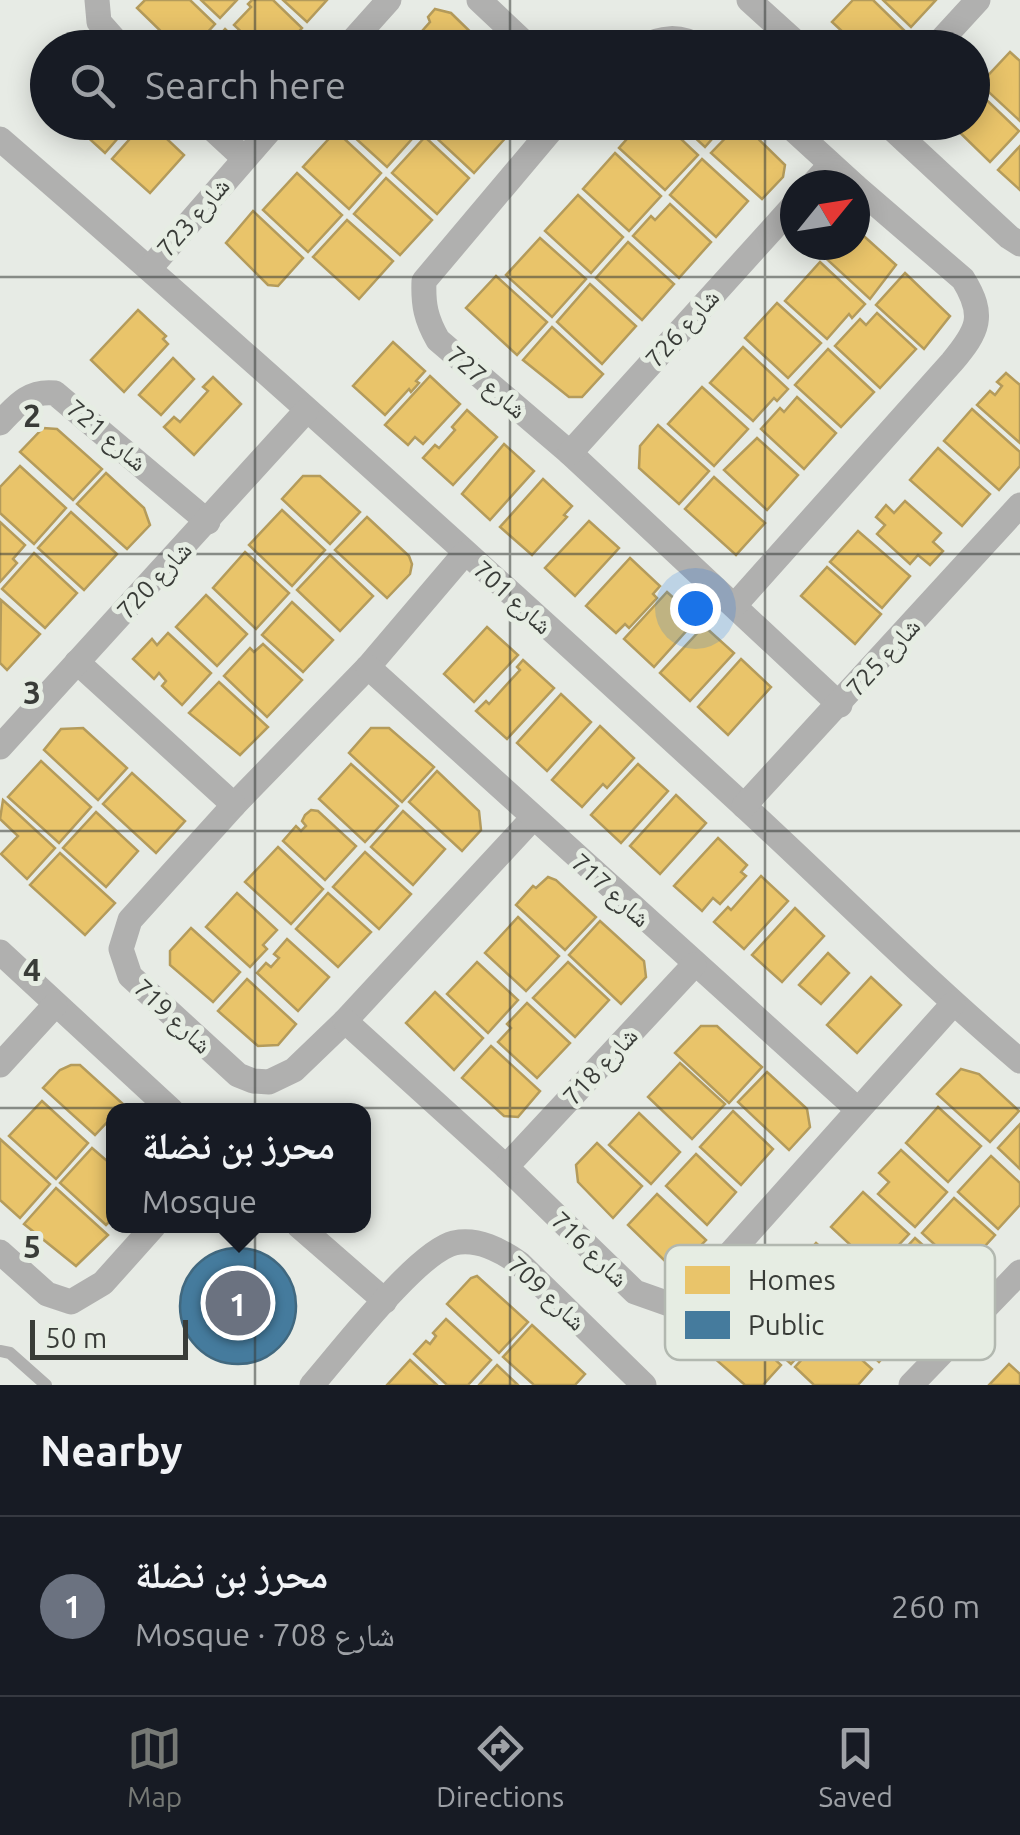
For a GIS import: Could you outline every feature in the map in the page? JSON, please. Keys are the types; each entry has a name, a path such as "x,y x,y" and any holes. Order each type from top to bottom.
{"street":[{"path":"96,0 99,22 106,30"},
{"path":"362,30 390,0"},
{"path":"479,0 511,30"},
{"path":"749,0 782,30"},
{"path":"950,30 978,0"},
{"name":"شارع 701","path":"0,139 150,268 744,806 953,1004 1020,1061"},
{"path":"224,140 244,158"},
{"name":"شارع 723","path":"150,268 260,140"},
{"name":"شارع 727","path":"543,140 424,281 427,320 438,340 570,453 840,705"},
{"path":"804,140 836,170"},
{"path":"904,140 1020,244"},
{"path":"826,170 830,165"},
{"path":"736,606 970,341 978,321 974,297 963,279 870,200"},
{"name":"شارع 726","path":"570,453 780,221"},
{"name":"شارع 721","path":"0,422 25,398 41,392 56,393 208,522"},
{"name":"شارع 720","path":"0,747 306,411"},
{"name":"شارع 725","path":"744,806 1020,505"},
{"name":"شارع 719","path":"465,554 368,666 130,920 120,950 130,976 238,1075 268,1082 283,1077 345,1022 533,818"},
{"path":"77,662 234,805"},
{"name":"شارع 717","path":"368,666 857,1110"},
{"path":"0,952 163,1103"},
{"name":"شارع 718","path":"506,1167 694,965"},
{"name":"شارع 716","path":"737,1245 953,1004"},
{"path":"0,1066 55,1005"},
{"name":"شارع 716","path":"345,1022 506,1167 635,1292 665,1303"},
{"path":"0,1252 46,1294 71,1302 87,1296 103,1283 148,1233"},
{"path":"307,1233 384,1301"},
{"name":"شارع 709","path":"312,1385 384,1301 438,1249 474,1242 520,1262 627,1380"},
{"path":"995,1298 1020,1272"},
{"path":"911,1385 935,1360"}],"lane":[{"path":"0,1351 10,1354 46,1385"}],"building: Homes":[{"path":"145,0 190,0 215,24 210,30 160,30 137,8"},
{"path":"201,0 237,0 220,18"},
{"path":"252,0 273,0 302,28 239,30 234,25 251,7 248,4"},
{"path":"283,0 327,0 307,22"},
{"path":"853,0 873,0 904,30 841,30 832,22"},
{"path":"883,0 936,0 911,27"},
{"path":"435,9 451,13 468,30 423,30 430,22 428,17"},
{"path":"1010,52 1020,61 1020,121 990,93 990,73"},
{"path":"990,103 1019,131 990,162 967,140 990,140"},
{"path":"91,140 116,140 105,153"},
{"path":"129,140 168,140 184,155 150,193 112,159"},
{"path":"328,140 346,140 381,173 349,209 303,167"},
{"path":"357,140 411,140 387,167"},
{"path":"422,140 428,140 469,178 437,214 392,173"},
{"path":"439,140 504,140 474,173"},
{"path":"626,140 682,140 698,155 665,190 619,148"},
{"path":"724,140 759,140 785,165 780,170 780,180 762,199 711,153"},
{"path":"1020,146 1020,190 998,170"},
{"path":"615,153 661,196 629,231 583,189"},
{"path":"702,159 748,201 716,237 670,195"},
{"path":"297,173 342,215 308,252 263,210"},
{"path":"386,178 432,220 400,255 354,214"},
{"path":"578,195 623,237 591,273 545,231"},
{"path":"670,204 711,242 679,278 633,236 651,216 655,220"},
{"path":"253,211 303,258 278,286 268,285 226,243"},
{"path":"347,220 393,261 359,299 313,257"},
{"path":"540,238 586,279 552,317 506,275"},
{"path":"628,242 674,284 642,320 596,278"},
{"path":"870,242 896,265 870,299 828,260 870,260"},
{"path":"820,262 865,304 852,318 849,314 827,339 785,301"},
{"path":"905,273 950,316 924,349 876,305"},
{"path":"496,276 547,322 517,355 466,308"},
{"path":"590,284 636,326 602,364 557,322"},
{"path":"777,303 821,343 788,378 745,338"},
{"path":"138,310 166,336 163,339 168,344 124,392 91,360"},
{"path":"877,313 916,349 880,388 835,346 860,319 866,325"},
{"path":"552,327 603,374 582,397 569,397 523,360"},
{"path":"393,342 425,371 411,392 409,389 385,415 353,386"},
{"path":"743,347 788,389 753,421 710,383"},
{"path":"828,349 874,392 841,427 795,385"},
{"path":"173,358 194,379 161,415 139,395"},
{"path":"1006,373 1020,385 1020,443 977,405 990,391 995,395 1002,386 997,382"},
{"path":"430,376 460,404 423,444 415,437 408,445 385,425"},
{"path":"213,377 241,404 194,455 164,427 174,417 180,422 208,391 203,387"},
{"path":"702,387 748,429 714,466 668,424"},
{"path":"797,397 836,433 804,469 761,429 780,408 784,412"},
{"path":"972,409 1020,452 1020,466 999,490 944,441"},
{"path":"467,410 497,437 453,485 423,458 435,445 439,448"},
{"path":"658,425 709,471 679,504 639,468 640,446"},
{"path":"43,428 57,429 102,469 73,500 20,452"},
{"path":"757,438 798,475 767,510 724,470"},
{"path":"504,444 534,471 490,520 462,494"},
{"path":"938,448 990,494 962,526 910,480"},
{"path":"20,466 66,508 34,544 0,513 0,487"},
{"path":"106,473 144,508 150,525 127,549 77,504"},
{"path":"303,476 320,476 360,512 330,544 282,499"},
{"path":"714,477 765,523 736,555 685,509"},
{"path":"543,479 572,506 564,515 567,517 532,555 500,527"},
{"path":"905,501 941,533 933,542 943,551 930,565 918,555 910,564 877,534 885,525 876,517 886,505 894,513"},
{"path":"282,510 325,550 292,586 249,545"},
{"path":"71,512 117,554 84,590 38,548"},
{"path":"367,517 409,556 412,564 410,574 387,598 335,550"},
{"path":"589,521 619,548 575,596 545,568"},
{"path":"0,522 25,545 13,559 17,563 0,582"},
{"path":"858,531 910,576 882,608 830,562"},
{"path":"245,552 289,593 256,629 213,588"},
{"path":"34,553 77,593 45,628 2,589"},
{"path":"330,555 373,596 340,631 297,590"},
{"path":"630,558 660,586 653,594 657,598 629,628 625,624 616,633 586,606"},
{"path":"827,567 881,614 855,644 801,596"},
{"path":"667,592 697,619 654,667 624,639"},
{"path":"206,595 247,634 217,666 176,627"},
{"path":"1,600 40,634 7,670 0,663"},
{"path":"292,602 333,640 303,672 262,635"},
{"path":"704,626 734,653 690,701 660,673"},
{"path":"487,627 518,655 474,702 444,674"},
{"path":"168,633 211,673 182,705 162,686 166,681 159,673 154,679 133,659 152,639 157,645"},
{"path":"263,644 302,680 267,717 224,676 250,648 254,652"},
{"path":"741,659 771,687 728,735 698,707"},
{"path":"523,660 554,688 507,739 476,711 486,701 489,704 520,670 517,667"},
{"path":"219,682 268,727 240,755 189,713"},
{"path":"561,694 591,722 547,771 517,743"},
{"path":"600,726 634,758 607,788 603,784 582,807 552,780"},
{"path":"83,728 127,768 98,800 44,750 61,729"},
{"path":"371,728 389,728 434,767 402,802 349,753"},
{"path":"41,761 91,807 59,843 8,797"},
{"path":"351,764 398,806 365,842 319,799"},
{"path":"638,764 668,791 621,843 591,815"},
{"path":"437,771 479,811 481,830 462,851 409,802"},
{"path":"132,773 185,821 156,853 103,804"},
{"path":"676,795 706,823 660,874 630,846"},
{"path":"3,800 55,848 27,879 1,854 18,836 0,819"},
{"path":"311,810 318,811 356,846 325,880 283,841 296,826 301,831 306,826 302,821"},
{"path":"403,811 445,849 413,885 371,847"},
{"path":"96,812 138,851 106,887 63,848"},
{"path":"718,838 747,865 741,872 746,876 720,904 713,898 702,911 674,886"},
{"path":"278,847 323,889 291,924 245,882"},
{"path":"365,852 411,894 379,929 333,887"},
{"path":"60,853 115,903 85,935 30,885"},
{"path":"761,876 788,901 744,949 714,922 728,907 731,910"},
{"path":"548,877 596,917 565,950 516,905 533,886 536,888"},
{"path":"237,893 277,930 263,945 267,949 250,967 206,927"},
{"path":"328,893 371,932 338,967 296,929"},
{"path":"795,908 824,936 782,982 752,955"},
{"path":"518,917 559,956 526,991 485,953"},
{"path":"600,921 644,961 646,977 621,1004 569,955"},
{"path":"191,928 240,972 213,1002 170,965 170,951"},
{"path":"287,939 329,977 298,1011 257,973 266,963 271,967 279,958 274,954"},
{"path":"828,953 849,973 821,1004 799,985"},
{"path":"477,962 518,1000 488,1033 447,994"},
{"path":"568,962 609,1000 575,1037 533,998"},
{"path":"871,977 901,1005 857,1053 827,1025"},
{"path":"247,979 296,1024 278,1045 258,1046 218,1011"},
{"path":"435,992 483,1038 454,1070 406,1023"},
{"path":"527,1003 570,1043 537,1078 498,1042 511,1028 507,1024"},
{"path":"701,1026 717,1026 762,1067 729,1103 675,1053"},
{"path":"491,1046 540,1091 518,1117 504,1116 462,1078"},
{"path":"680,1063 725,1104 692,1139 648,1097"},
{"path":"80,1065 122,1103 106,1103 106,1123 95,1135 43,1088 60,1070"},
{"path":"961,1069 979,1074 1019,1111 990,1142 937,1094"},
{"path":"767,1072 807,1109 810,1127 789,1150 738,1102"},
{"path":"42,1101 88,1143 56,1179 9,1136"},
{"path":"938,1107 981,1146 948,1182 906,1143"},
{"path":"733,1111 773,1149 741,1185 700,1147"},
{"path":"639,1113 680,1152 651,1184 609,1145"},
{"path":"1020,1124 1020,1169 998,1148"},
{"path":"0,1139 50,1184 20,1218 0,1200"},
{"path":"597,1143 642,1186 613,1218 578,1182 576,1165"},
{"path":"92,1148 106,1160 106,1225 60,1183"},
{"path":"901,1150 947,1192 915,1227 878,1194 889,1182 879,1173"},
{"path":"696,1154 736,1192 707,1225 666,1186"},
{"path":"991,1156 1020,1183 1020,1205 998,1229 958,1192"},
{"path":"56,1188 108,1235 76,1266 24,1224"},
{"path":"863,1192 909,1234 899,1245 850,1245 831,1227"},
{"path":"657,1194 706,1240 701,1245 665,1245 665,1261 628,1225"},
{"path":"954,1198 995,1235 986,1245 935,1245 922,1233"},
{"path":"477,1276 528,1322 499,1353 447,1304"},
{"path":"446,1319 491,1360 468,1385 447,1385 414,1354 426,1341 430,1344 436,1336 433,1333"},
{"path":"532,1325 585,1374 575,1385 534,1385 503,1357"},
{"path":"410,1360 437,1385 387,1385"},
{"path":"716,1360 776,1360 781,1365 763,1385 745,1385"},
{"path":"801,1360 862,1360 872,1369 858,1385 814,1385 795,1367"},
{"path":"1009,1364 1020,1374 1020,1385 989,1385"},
{"path":"497,1365 518,1385 479,1385"}],"building: Public":[{"path":"238,1248 260,1253 279,1265 291,1284 296,1306 291,1328 279,1347 260,1359 238,1364 216,1359 197,1347 185,1328 180,1306 185,1284 197,1265 216,1253"}],"place":[{"name":"محرز بن نضلة","path":"238,1303"}]}
